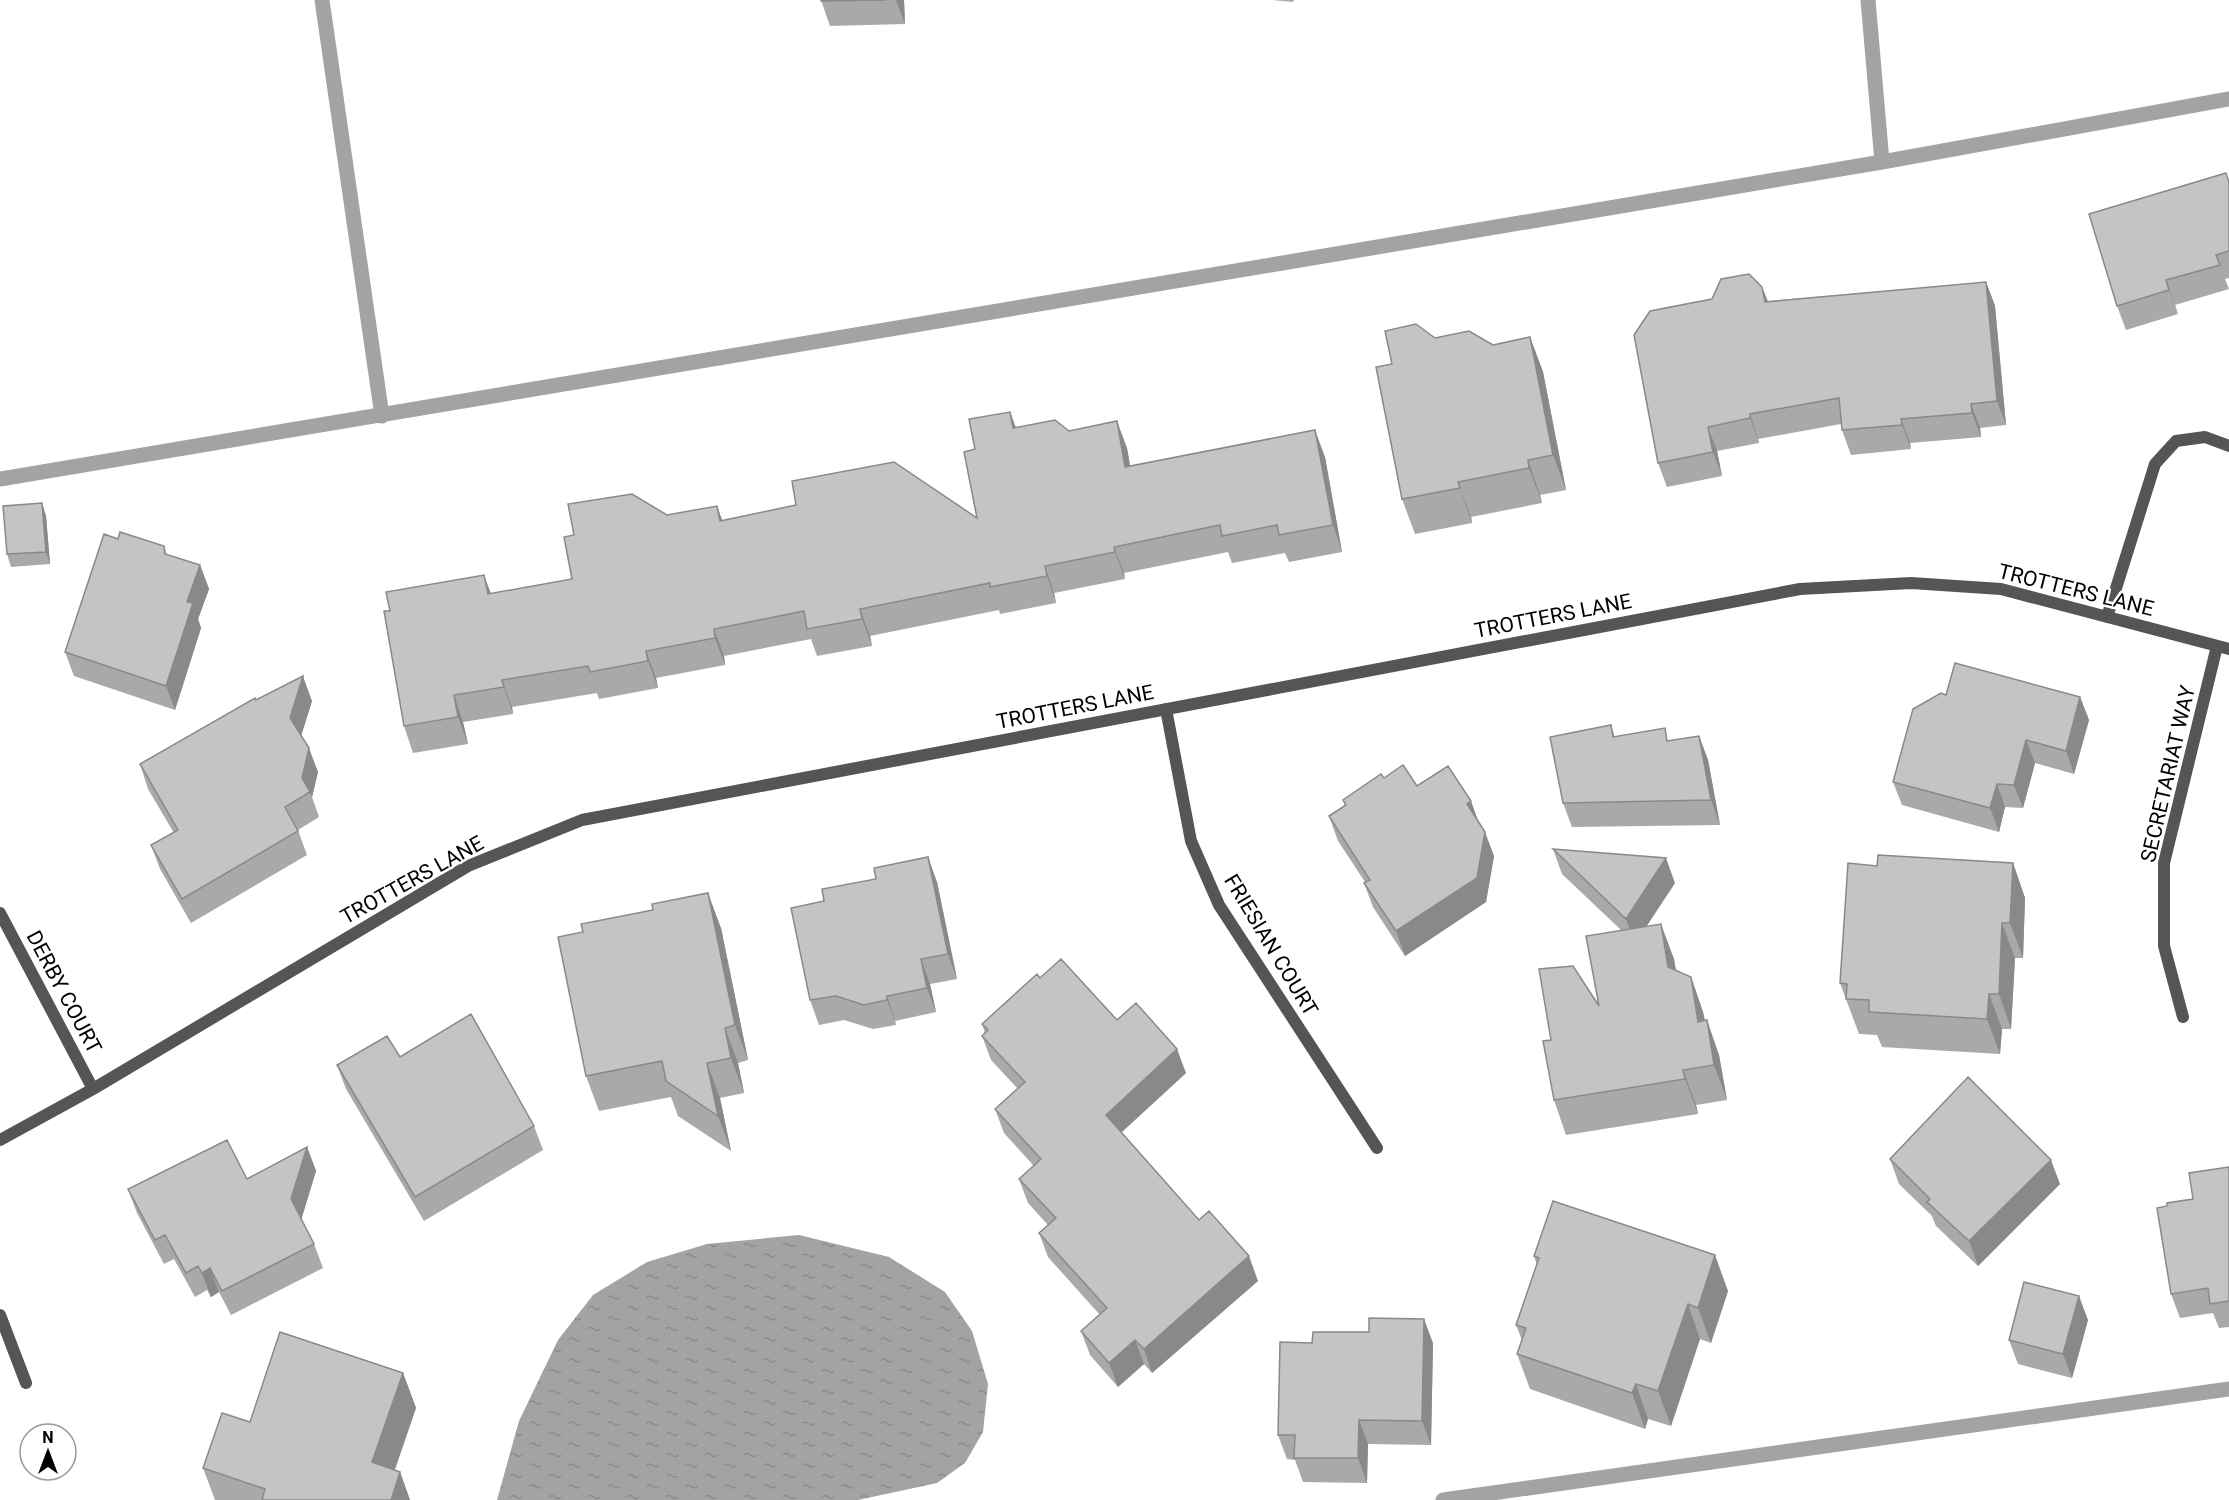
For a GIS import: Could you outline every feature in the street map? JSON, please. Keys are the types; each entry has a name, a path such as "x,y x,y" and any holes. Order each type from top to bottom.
{"street":[{"path":"2107,617 2155,464 2176,441 2205,437 2229,446"},
{"name":"TROTTERS LANE","path":"0,1140 93,1089 468,866 582,820 1800,589 1911,583 2001,589 2223,647"},
{"name":"SECRETARIAT WAY","path":"2183,1017 2164,946 2164,863 2223,647"},
{"name":"FRIESIAN COURT","path":"1166,709 1191,842 1219,905 1377,1148"},
{"name":"DERBY COURT","path":"0,912 93,1089"},
{"path":"0,1315 26,1383"}],"water":[{"path":"799,1235 889,1257 945,1292 972,1331 988,1384 983,1432 965,1463 937,1483 858,1500 497,1500 519,1421 558,1340 593,1295 647,1262 707,1244"}],"building":[{"path":"821,0 886,0 821,1"},
{"path":"2226,173 2229,182 2229,251 2216,255 2220,265 2166,280 2169,290 2117,306 2089,214"},
{"path":"1749,274 1762,287 1765,302 1986,282 1997,401 1971,404 1972,413 1901,419 1902,425 1842,430 1839,398 1750,414 1750,418 1708,427 1713,452 1658,463 1634,335 1650,311 1712,299 1721,279"},
{"path":"1416,324 1435,338 1469,331 1493,345 1530,337 1553,455 1528,460 1529,468 1458,482 1460,488 1402,499 1376,367 1392,364 1385,331"},
{"path":"1010,412 1013,428 1055,420 1069,431 1117,421 1125,467 1315,430 1333,525 1279,535 1277,525 1222,536 1220,525 1114,547 1115,552 1045,566 1047,576 990,587 990,583 860,609 862,619 807,629 804,611 714,629 715,638 646,651 648,661 590,672 588,666 502,680 504,687 454,695 458,717 404,726 384,611 390,611 386,592 484,575 488,594 572,579 564,537 574,535 568,504 632,494 667,515 717,506 720,521 796,505 792,481 894,462 977,518 964,452 975,449 969,419"},
{"path":"42,503 46,552 7,554 3,506"},
{"path":"120,532 164,546 165,554 200,565 187,602 193,603 166,686 65,652 104,534 118,539"},
{"path":"1955,663 2080,697 2066,751 2026,740 2014,785 1997,784 1990,808 1893,782 1913,709 1941,693 1946,695"},
{"path":"303,676 290,718 309,748 302,778 310,792 285,807 298,831 182,899 151,845 178,830 140,764 255,698 256,700"},
{"path":"1611,725 1613,737 1665,728 1667,741 1699,736 1711,800 1563,803 1550,737"},
{"path":"1403,765 1417,786 1448,766 1471,801 1467,804 1485,832 1477,878 1396,931 1364,883 1370,880 1329,816 1346,805 1343,800 1381,774 1384,778"},
{"path":"1553,849 1666,858 1626,919"},
{"path":"1878,855 2013,863 2010,923 2002,923 1999,994 1989,994 1987,1019 1869,1012 1869,1000 1846,999 1847,984 1840,983 1848,863 1877,866"},
{"path":"928,857 948,954 921,959 927,988 887,996 887,1000 864,1005 836,996 810,1000 791,908 824,901 822,889 876,879 874,868"},
{"path":"708,893 735,1025 725,1028 731,1058 707,1063 718,1116 666,1081 662,1061 586,1076 558,937 583,932 581,924 653,910 652,904"},
{"path":"1661,924 1668,967 1691,977 1698,1022 1707,1020 1714,1065 1683,1070 1685,1079 1554,1100 1543,1041 1551,1040 1539,969 1573,966 1599,1006 1586,936"},
{"path":"1061,959 1117,1020 1136,1003 1177,1049 1106,1115 1199,1220 1209,1211 1249,1256 1144,1349 1135,1340 1109,1363 1081,1331 1107,1308 1039,1233 1056,1218 1019,1179 1041,1159 995,1109 1025,1082 982,1036 988,1030 982,1024 1037,974 1040,978"},
{"path":"471,1014 534,1126 415,1197 337,1065 387,1036 400,1057"},
{"path":"1968,1077 2051,1160 1969,1241 1927,1202 1930,1199 1890,1159"},
{"path":"227,1140 247,1179 307,1147 291,1199 314,1244 222,1291 210,1268 202,1273 198,1266 186,1273 165,1235 155,1240 128,1189"},
{"path":"2229,1167 2229,1301 2210,1304 2208,1288 2171,1294 2157,1208 2167,1206 2167,1203 2193,1199 2189,1173"},
{"path":"1553,1201 1715,1255 1698,1308 1688,1304 1658,1391 1636,1384 1632,1393 1517,1354 1526,1328 1516,1325 1539,1258 1534,1256"},
{"path":"2024,1282 2079,1296 2063,1354 2009,1340"},
{"path":"1369,1318 1424,1319 1422,1421 1359,1420 1358,1458 1294,1458 1295,1435 1278,1435 1280,1342 1312,1343 1313,1332 1369,1332"},
{"path":"280,1332 403,1373 372,1462 400,1472 391,1500 262,1500 265,1489 203,1468 222,1413 250,1422"}],"waterway":[{"path":"322,0 382,416"},
{"path":"1868,0 1882,162"},
{"path":"0,479 1882,162 2229,99"},
{"path":"1443,1500 2229,1389"}]}
